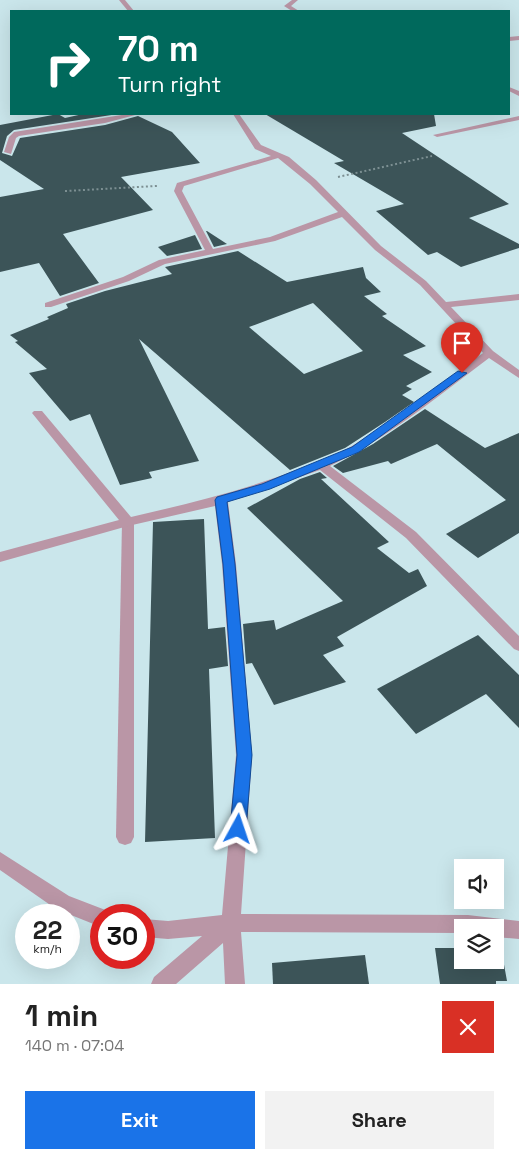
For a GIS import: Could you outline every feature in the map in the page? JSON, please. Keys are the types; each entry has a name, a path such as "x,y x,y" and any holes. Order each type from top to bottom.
{"street":[{"path":"122,0 130,10"},
{"path":"294,10 287,6 295,0"},
{"path":"8,152 13,136 17,134 105,121 132,115"},
{"path":"237,115 258,147 286,159 313,182 378,248 423,283 489,353 519,375"},
{"path":"437,135 519,118"},
{"path":"210,252 178,190 180,185 278,156"},
{"path":"48,306 126,279 162,262 272,239 344,213"},
{"path":"442,305 519,298"},
{"path":"0,557 128,522 221,500 266,486 321,465 356,449 489,353"},
{"path":"38,413 128,522 125,836"},
{"path":"321,465 411,535 519,645"},
{"path":"221,500 229,564 244,755 231,923 235,984"},
{"path":"0,860 63,903 90,914"},
{"path":"161,984 231,923"},
{"path":"155,929 168,930 231,923 468,924 519,930"}],"path":[{"path":"313,182 435,155"},
{"path":"65,191 180,185"}],"building":[{"path":"53,115 60,115 65,118 78,115 112,115 14,130 7,136 2,153 12,156 20,138 105,125 138,116 172,132 200,163 121,177 153,210 63,234 99,283 60,296 39,263 0,272 0,197 44,189 0,160 0,125"},
{"path":"267,115 434,115 436,126 402,133 509,204 469,218 519,244 519,248 461,267 437,252 428,255 376,211 404,204 334,163 344,161"},
{"path":"207,231 227,244 214,247"},
{"path":"195,235 202,249 167,256 158,247"},
{"path":"238,251 287,282 363,267 366,278 381,292 364,296 387,314 382,316 426,346 403,355 432,372 406,386 412,389 402,395 414,402 345,448 290,470 139,339 199,461 149,472 152,478 120,485 90,414 70,421 29,373 47,369 15,342 18,341 10,335 49,319 47,317 68,308 66,304 105,291 172,274 165,267","holes":["313,303 363,351 304,374 249,327"]},
{"path":"425,409 485,448 519,433 519,533 478,558 446,534 506,500 437,444 391,464 388,461 343,473 333,466 373,444"},
{"path":"320,472 327,478 321,479 389,542 377,548 409,573 418,569 427,586 337,637 344,646 323,655 346,682 274,705 252,663 246,664 243,624 274,620 276,630 343,601 247,508 300,479"},
{"path":"204,519 208,629 225,627 228,666 209,669 215,838 145,842 153,522"},
{"path":"478,635 519,675 519,728 486,694 416,734 377,689"},
{"path":"435,948 454,948 454,969 504,969 504,964 507,981 496,981 496,984 440,984"},
{"path":"365,955 369,984 273,984 272,963"}],"route":[{"path":"238,829 244,755 229,564 221,500 266,486 356,449 462,373"}]}
